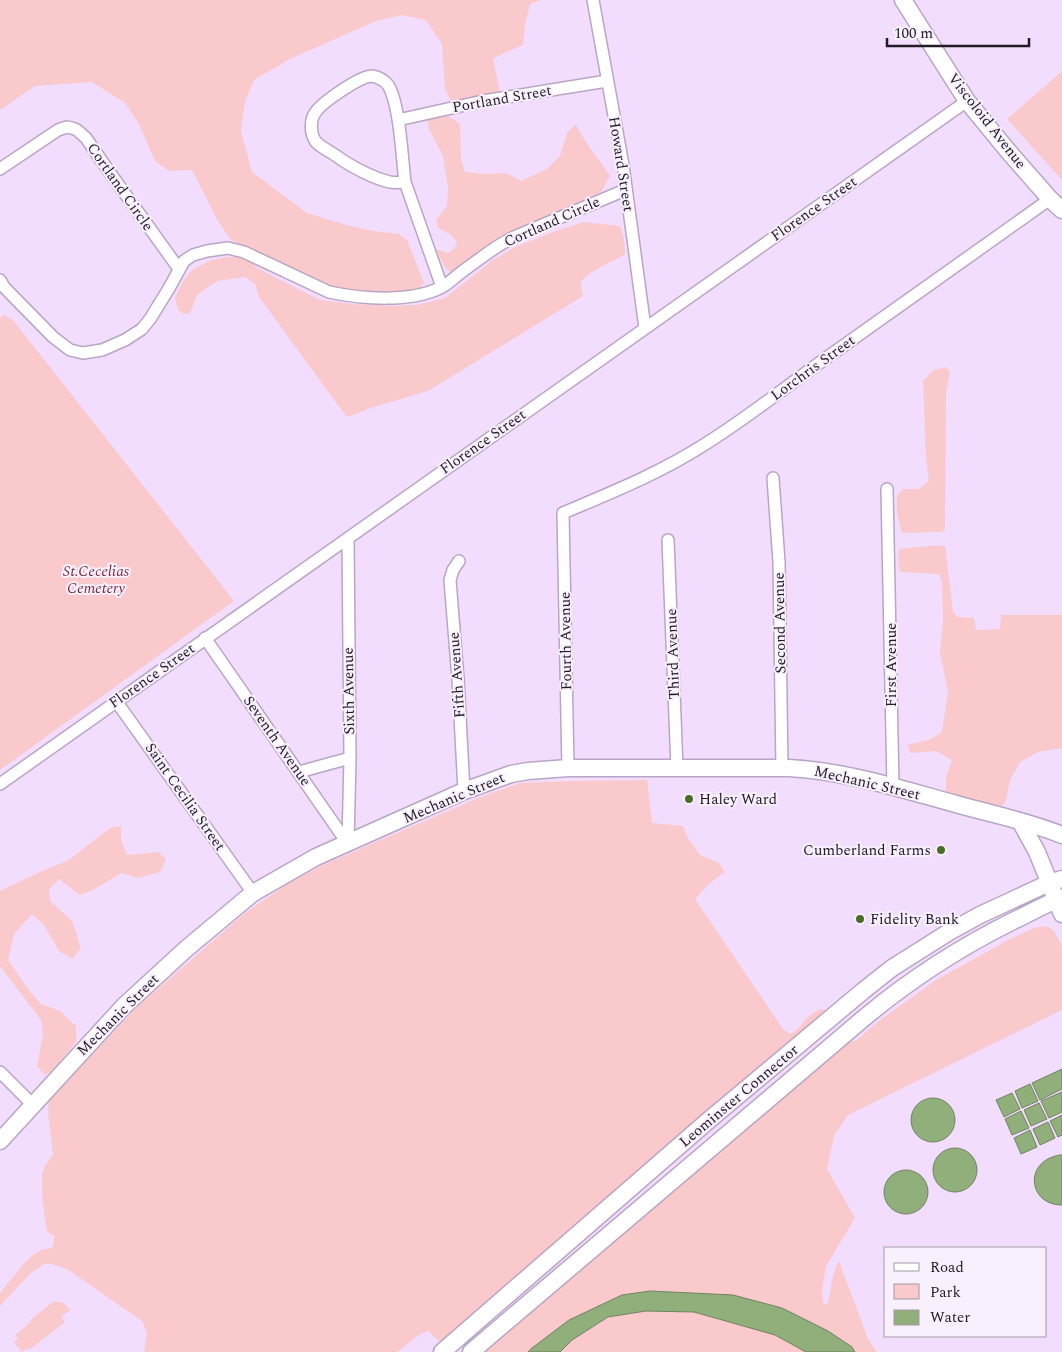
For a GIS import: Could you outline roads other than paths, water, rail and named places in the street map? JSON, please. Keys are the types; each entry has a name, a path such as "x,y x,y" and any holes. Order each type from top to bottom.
{"main road":[{"name":"Viscoloid Avenue","path":"903,0 967,101 1008,151 1056,204"},
{"name":"Mechanic Street","path":"0,1140 124,1006 201,936 253,894 316,857 464,792 511,774 568,768 809,769 893,787 1062,834"},
{"path":"1020,821 1056,881 1060,904"},
{"name":"Leominster Connector","path":"442,1352 709,1120 892,968 964,923 1056,881"},
{"name":"Leominster Connector","path":"471,1352 898,990 984,935 1060,904"}],"street":[{"name":"Howard Street","path":"597,0 607,81 623,165 645,328"},
{"path":"405,182 389,182 362,171 345,162 317,142 311,128 315,113 325,102 366,77 372,76 382,79 388,86 394,101 398,120 405,182 442,287"},
{"name":"Portland Street","path":"398,120 483,101 607,81"},
{"name":"Florence Street","path":"0,784 967,101"},
{"name":"Cortland Circle","path":"0,169 58,130 67,127 77,130 86,138 179,269"},
{"name":"Cortland Circle","path":"0,280 53,338 70,350 90,353 125,340 142,329 155,312 184,261 193,255 228,248 244,252 329,292 364,297 409,297 422,295 442,287 499,244 527,230 625,190"},
{"name":"Lorchris Street","path":"563,513 639,480 702,446 738,423 821,362 1056,204"},
{"name":"Second Avenue","path":"773,478 779,562 782,768"},
{"name":"First Avenue","path":"887,488 893,787"},
{"name":"Fourth Avenue","path":"563,513 568,768"},
{"name":"Sixth Avenue","path":"348,538 350,758 348,844"},
{"name":"Third Avenue","path":"668,540 677,768"},
{"name":"Fifth Avenue","path":"459,561 453,570 450,580 464,792"},
{"name":"Seventh Avenue","path":"205,638 348,844"},
{"name":"Saint Cecilia Street","path":"116,701 253,894"},
{"path":"299,772 350,758"},
{"path":"0,1072 33,1105"}],"water":[{"path":"1062,1069 1062,1089 1040,1100 1032,1083"},
{"path":"1030,1084 1038,1101 1022,1108 1015,1091"},
{"path":"1062,1092 1062,1112 1049,1118 1041,1101"},
{"path":"1012,1093 1020,1109 1004,1117 996,1100"},
{"path":"933,1098 945,1102 951,1108 955,1120 951,1132 945,1138 933,1142 921,1138 915,1132 911,1120 915,1108 921,1102"},
{"path":"1039,1103 1047,1119 1031,1126 1024,1110"},
{"path":"1021,1111 1029,1128 1012,1135 1005,1119"},
{"path":"1062,1115 1062,1135 1058,1137 1050,1121"},
{"path":"1048,1122 1055,1138 1040,1145 1033,1129"},
{"path":"1030,1130 1037,1147 1021,1154 1014,1138"},
{"path":"955,1148 967,1152 973,1158 977,1170 973,1182 967,1188 955,1192 943,1188 937,1182 933,1170 937,1158 943,1152"},
{"path":"1062,1155 1062,1205 1051,1203 1042,1198 1034,1182 1035,1173 1040,1165 1048,1159"},
{"path":"906,1170 918,1174 924,1180 928,1192 924,1204 918,1210 906,1214 894,1210 888,1204 884,1192 888,1180 894,1174"},
{"path":"650,1291 733,1295 782,1308 828,1331 852,1347 855,1352 806,1352 775,1335 694,1312 646,1311 608,1317 572,1340 560,1352 528,1352 569,1320 622,1295"}],"place":[{"name":"Haley Ward","path":"689,799"},
{"name":"Cumberland Farms","path":"941,850"},
{"name":"Fidelity Bank","path":"860,919"}],"park label":[{"name":"St.Cecelias Cemetery","path":"96,580"}]}
